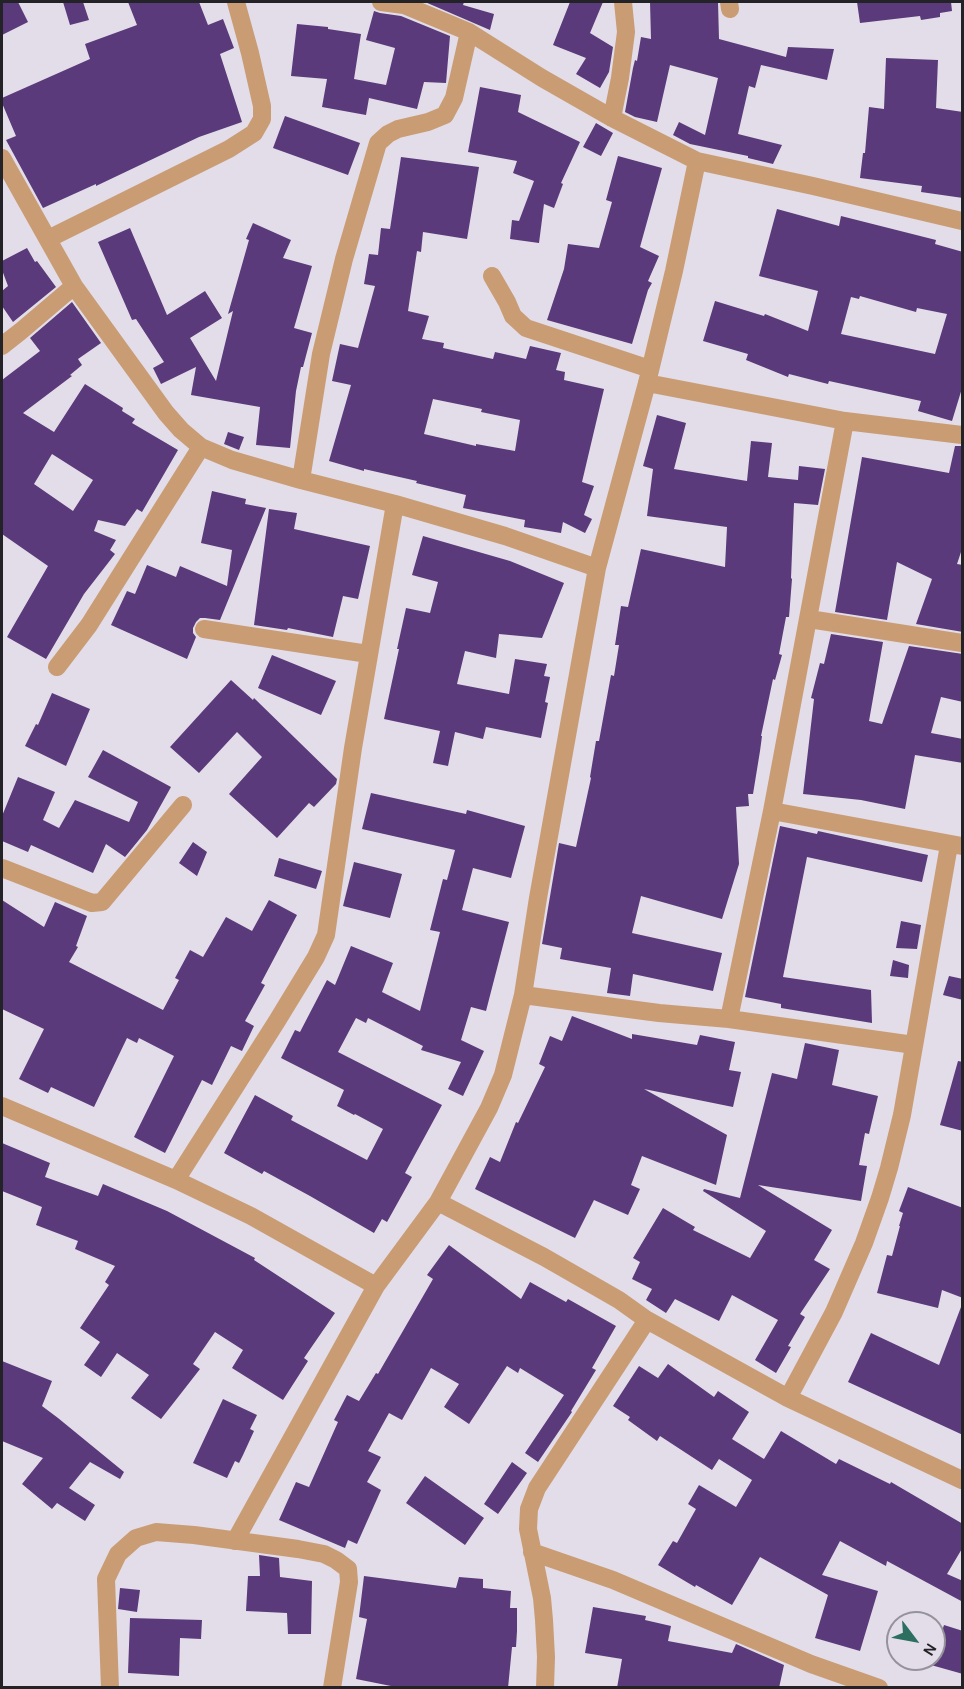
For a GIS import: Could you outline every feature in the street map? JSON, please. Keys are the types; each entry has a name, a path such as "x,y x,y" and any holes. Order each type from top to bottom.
{"street":[{"path":"48,239 229,149 255,133 262,118 262,106 236,2"},
{"path":"381,2 404,5 468,32 612,118 697,161 963,221"},
{"path":"612,118 626,32 623,2"},
{"path":"301,480 321,354 344,259 378,143 398,129 429,122 445,115 454,98 468,32"},
{"path":"2,158 74,286 166,413 201,447 232,460 395,504 597,568"},
{"path":"235,1541 376,1286 438,1203 489,1108 503,1075 523,995 597,568 649,376 697,161"},
{"path":"492,276 513,316 526,328 649,376 845,421 963,435"},
{"path":"2,345 74,286"},
{"path":"729,1019 772,811 845,421"},
{"path":"57,667 89,625 201,447"},
{"path":"176,1180 294,993 316,957 326,935 368,654 395,504"},
{"path":"809,619 963,643"},
{"path":"204,629 368,654"},
{"path":"2,868 92,903 102,902 183,805"},
{"path":"772,811 956,845 914,1046 903,1115 880,1198 864,1243 834,1312 788,1398"},
{"path":"523,995 658,1013 729,1019 914,1046"},
{"path":"2,1106 176,1180 251,1216 376,1286"},
{"path":"438,1203 544,1257 599,1288 647,1320 788,1398 963,1480"},
{"path":"544,1688 546,1657 542,1598 528,1529 529,1509 537,1488 647,1320"},
{"path":"110,1688 106,1579 118,1554 136,1538 156,1532 194,1535 324,1554 348,1569 349,1582 332,1688"},
{"path":"532,1552 613,1580 811,1664 879,1688"}],"building":[{"path":"2,2 18,2 28,22 2,35"},
{"path":"63,2 83,2 89,20 70,25"},
{"path":"128,2 199,2 208,25 223,19 234,48 220,54 242,122 199,137 96,186 96,184 43,208 6,140 16,136 2,98 90,59 85,44 137,25"},
{"path":"425,2 464,2 463,5 494,14 490,30"},
{"path":"570,2 603,2 590,33 613,47 609,72 600,88 576,74 586,58 553,45"},
{"path":"650,2 718,2 719,39 786,57 788,47 834,49 827,80 761,65 755,88 749,86 738,134 782,145 773,164 748,158 748,156 690,144 673,135 679,122 705,135 718,78 670,65 657,122 625,112 641,37 651,39"},
{"path":"857,2 951,2 952,11 940,13 940,17 921,20 920,16 860,23"},
{"path":"374,11 401,16 450,36 446,83 424,82 417,109 369,98 366,115 322,107 327,79 291,76 297,24 328,27 328,29 361,34 354,79 386,85 395,48 366,40"},
{"path":"886,58 938,60 936,108 963,112 963,198 921,192 922,186 860,178 863,153 865,153 869,107 884,109"},
{"path":"480,87 521,95 518,112 580,142 561,183 563,184 554,208 544,204 539,243 510,239 512,220 519,221 534,181 513,173 517,161 468,152"},
{"path":"285,116 360,143 348,175 273,148"},
{"path":"596,123 613,133 601,156 583,147"},
{"path":"618,156 662,168 640,247 659,256 648,281 652,283 632,344 547,320 564,269 568,244 599,248 612,202 606,200"},
{"path":"401,157 479,167 467,239 423,232 421,252 417,251 408,311 429,316 422,339 444,343 443,348 493,359 495,352 526,359 530,346 561,353 556,370 565,372 564,380 604,389 582,482 594,486 584,515 592,519 585,533 563,522 561,533 524,527 525,520 463,508 466,495 329,461 351,385 332,381 340,344 358,348 375,286 364,284 369,254 378,255 381,228 390,229","holes":["433,399 482,409 481,412 520,420 515,451 476,444 476,446 424,434"]},
{"path":"777,209 839,226 841,216 936,240 935,244 963,252 963,385 952,421 918,411 921,401 829,381 828,384 789,374 788,377 746,360 748,354 703,341 715,301 764,316 765,314 808,331 818,291 759,276","holes":["860,296 916,312 917,308 947,314 935,354 841,334 851,297 859,299"]},
{"path":"253,223 291,240 283,258 312,266 294,328 312,333 296,391 290,448 256,445 260,407 191,395 196,367 161,384 153,368 164,362 136,319 132,320 98,242 130,228 167,315 205,291 222,318 190,338 216,381 233,311 228,314 249,240 246,239"},
{"path":"27,248 35,262 37,261 56,287 13,322 2,306 2,291 8,286 2,270 2,261"},
{"path":"72,302 101,343 78,359 82,365 70,375 72,376 23,413 54,432 85,384 123,408 122,411 135,419 132,423 178,450 142,512 137,509 125,526 98,520 94,531 116,540 110,550 115,554 84,594 46,659 7,637 48,566 2,534 2,380 40,351 30,338","holes":["52,454 93,480 73,511 34,484"]},
{"path":"657,415 686,423 674,469 747,481 751,441 772,443 768,477 798,480 799,466 825,469 818,505 794,503 789,617 786,617 779,654 782,655 775,680 773,679 761,736 753,794 748,794 749,806 736,807 739,864 722,919 641,896 632,933 722,953 713,991 633,974 630,996 607,993 611,968 560,959 562,948 542,944 559,843 576,847 591,778 596,741 599,741 611,675 614,676 619,645 615,645 621,606 628,607 641,549 725,567 727,527 647,516 653,469 643,466"},
{"path":"228,432 244,437 239,450 224,444"},
{"path":"955,446 963,446 963,546 957,564 963,565 963,632 916,624 932,579 897,562 887,620 835,612 862,457 949,473"},
{"path":"212,491 246,499 245,504 266,508 220,620 200,618 196,622 193,633 196,637 187,659 111,625 127,591 135,594 147,565 176,577 180,566 227,586 232,550 201,543"},
{"path":"269,509 297,513 294,529 370,546 358,599 343,596 333,637 288,628 287,630 254,625"},
{"path":"423,536 510,561 564,583 542,638 499,634 496,658 465,651 457,684 509,694 515,659 547,664 544,676 550,677 545,702 548,703 541,738 486,727 483,739 455,732 448,766 433,763 440,731 384,719 406,608 430,613 438,582 412,575"},
{"path":"831,634 883,642 869,721 882,724 909,646 963,654 963,702 941,697 931,733 963,739 963,763 915,755 905,809 861,800 803,794 814,699 811,698 820,663 824,664"},
{"path":"272,655 336,681 321,715 258,688"},
{"path":"231,680 253,700 254,698 337,779 336,784 314,807 309,803 277,838 229,794 262,757 237,732 199,773 170,747"},
{"path":"52,693 90,709 66,766 25,746 36,724 38,725"},
{"path":"103,750 171,787 147,830 125,857 106,844 93,873 31,845 28,852 2,841 2,816 18,777 55,792 43,820 59,828 75,800 129,822 138,802 88,777"},
{"path":"371,793 466,814 467,810 525,826 511,878 473,868 462,910 509,922 486,1011 471,1007 461,1040 484,1051 463,1096 448,1089 461,1062 421,1050 423,1046 368,1018 366,1023 356,1018 338,1052 442,1105 405,1173 412,1177 387,1222 382,1219 374,1233 264,1171 262,1174 224,1153 255,1095 293,1116 291,1120 367,1160 383,1129 337,1106 344,1090 281,1058 295,1030 300,1032 327,980 335,985 351,946 393,963 382,992 420,1011 440,932 430,930 443,879 447,880 455,850 362,829"},
{"path":"780,826 817,834 818,831 928,855 922,882 807,857 783,977 871,990 872,1023 781,1008 781,1004 745,997"},
{"path":"193,842 207,852 197,876 179,863"},
{"path":"279,858 322,871 316,889 274,876"},
{"path":"354,862 402,874 390,918 343,906"},
{"path":"2,900 44,927 55,902 87,916 76,946 78,947 69,962 163,1010 179,980 175,978 190,950 203,957 226,917 252,931 269,900 297,915 261,983 265,985 245,1021 254,1026 242,1051 231,1046 212,1085 202,1080 165,1153 134,1137 174,1056 139,1038 137,1043 127,1038 94,1107 51,1087 48,1093 19,1079 44,1029 2,1009"},
{"path":"901,921 921,925 917,949 896,948"},
{"path":"893,960 909,965 908,978 890,976"},
{"path":"949,976 963,979 963,1000 943,995"},
{"path":"572,1016 632,1039 632,1034 697,1045 700,1035 735,1042 729,1070 741,1072 733,1107 644,1089 727,1135 716,1185 642,1156 631,1185 640,1189 628,1215 594,1200 575,1238 475,1189 490,1157 500,1162 516,1122 518,1123 545,1067 539,1064 550,1036 562,1041"},
{"path":"805,1043 839,1050 832,1085 878,1096 869,1134 865,1133 859,1165 867,1166 861,1201 758,1185 832,1230 814,1260 830,1269 800,1314 805,1317 776,1373 755,1360 778,1320 732,1295 719,1321 675,1299 666,1313 646,1300 652,1289 632,1279 640,1262 633,1258 663,1208 695,1227 693,1230 750,1258 766,1231 703,1191 704,1189 740,1198 772,1073 797,1079"},
{"path":"958,1061 963,1062 963,1131 940,1125"},
{"path":"2,1143 50,1163 45,1177 98,1196 103,1184 167,1211 255,1258 254,1260 335,1313 304,1358 308,1361 283,1400 232,1368 243,1350 215,1332 193,1364 200,1369 161,1419 131,1398 149,1375 117,1353 101,1377 84,1365 100,1342 80,1328 109,1285 105,1282 115,1266 75,1249 78,1241 36,1225 42,1207 2,1191"},
{"path":"908,1187 963,1208 963,1298 942,1290 938,1308 877,1293 887,1255 892,1256 903,1213 899,1211"},
{"path":"449,1245 521,1299 530,1282 566,1302 568,1299 616,1326 592,1368 596,1370 572,1412 538,1462 525,1453 564,1395 520,1368 518,1373 507,1366 469,1424 444,1407 459,1384 431,1368 402,1420 389,1413 368,1451 381,1457 367,1482 381,1490 357,1544 348,1540 345,1548 279,1520 296,1482 309,1487 338,1422 334,1420 347,1395 359,1401 376,1373 378,1374 433,1279 427,1275"},
{"path":"961,1307 963,1307 963,1435 848,1382 871,1333 939,1365"},
{"path":"2,1361 52,1381 42,1406 124,1472 120,1479 90,1462 69,1488 95,1505 85,1521 57,1503 52,1509 22,1484 43,1458 2,1441"},
{"path":"668,1364 714,1397 718,1391 749,1412 732,1439 764,1459 781,1431 836,1464 839,1459 890,1484 891,1482 963,1524 963,1547 947,1574 963,1581 963,1602 887,1561 886,1566 840,1541 822,1575 878,1591 860,1651 815,1638 828,1595 760,1557 732,1605 658,1565 673,1541 677,1543 696,1509 688,1504 699,1485 736,1507 752,1480 719,1459 712,1470 660,1436 657,1441 628,1420 630,1417 613,1406 639,1366 658,1378"},
{"path":"223,1399 257,1415 250,1429 254,1431 243,1455 239,1463 235,1461 227,1478 193,1463"},
{"path":"512,1462 527,1473 498,1514 484,1504"},
{"path":"425,1476 484,1518 465,1545 406,1503"},
{"path":"259,1555 279,1558 280,1577 312,1581 311,1634 288,1634 287,1613 246,1611 248,1576 260,1576"},
{"path":"364,1576 456,1588 459,1577 483,1579 483,1588 511,1591 510,1608 517,1608 517,1631 516,1647 512,1647 508,1688 401,1688 356,1679 367,1619 359,1617"},
{"path":"120,1588 140,1590 137,1612 118,1609"},
{"path":"593,1607 646,1616 645,1620 671,1626 668,1641 732,1653 736,1644 784,1665 779,1688 617,1688 622,1659 585,1653"},
{"path":"130,1618 202,1620 201,1639 180,1638 179,1676 128,1673"},
{"path":"946,1626 963,1631 963,1674 946,1669"}]}
